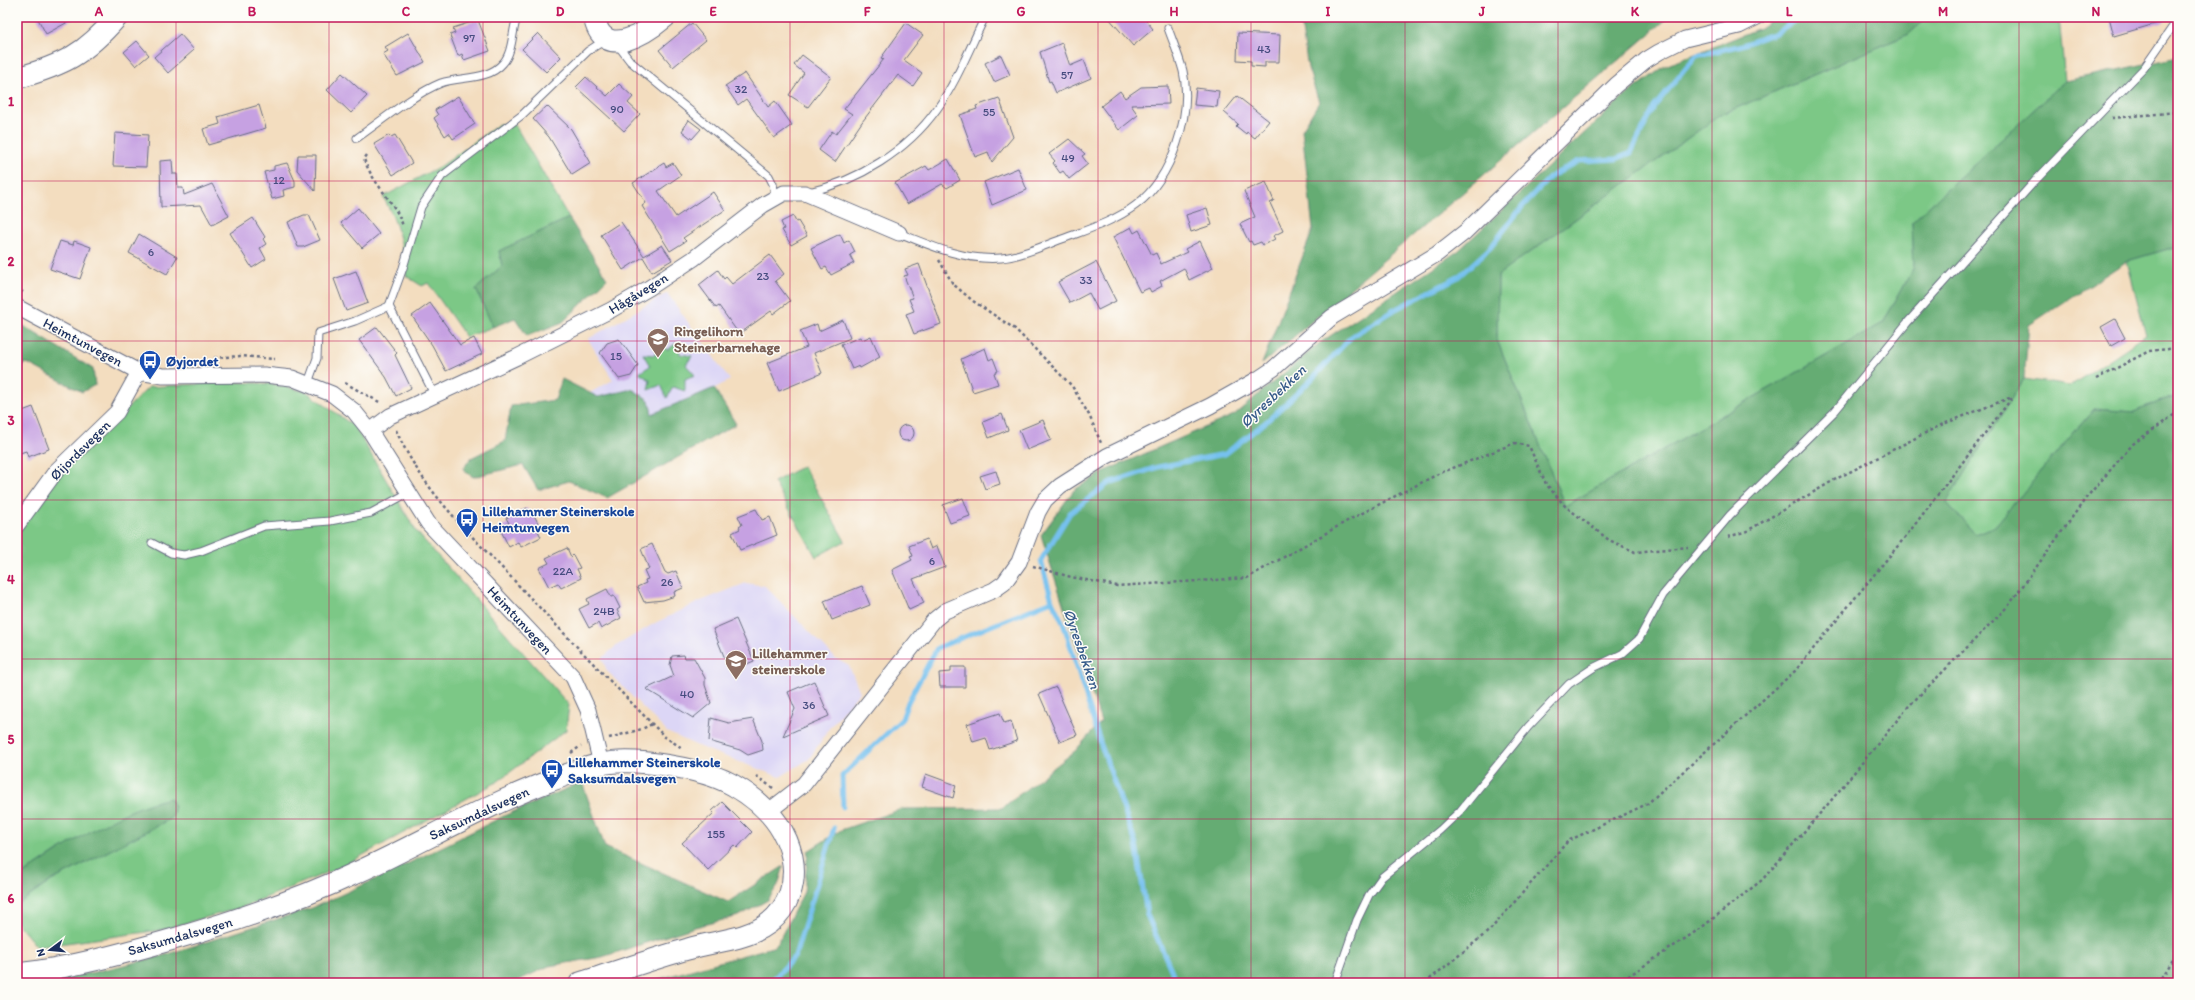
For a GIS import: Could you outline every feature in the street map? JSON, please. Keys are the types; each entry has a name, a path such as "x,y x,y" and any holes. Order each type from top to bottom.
{"main road":[{"path":"17,78 56,65 81,52 99,38 117,17"},
{"path":"633,17 643,21 661,20"},
{"path":"594,18 597,31 611,40 625,41 661,20"},
{"name":"Saksumdalsvegen","path":"17,974 50,976 219,926 285,903 358,872 524,791 601,764 632,762 700,772 731,784 769,812 786,837 794,867 794,880 790,895 781,909 769,922 743,935 691,948 580,983"}],"street":[{"path":"769,812 804,784 934,620 956,605 994,590 1004,583 1018,562 1038,512 1045,500 1060,486 1107,456 1210,406 1258,379 1273,369 1332,317 1437,254 1464,232 1616,85 1646,60 1685,39 1738,26 1757,17"},
{"name":"Hågåvegen","path":"370,431 390,416 435,396 604,313 649,288 693,259 775,196 795,192 805,193 899,233"},
{"name":"Heimtunvegen","path":"17,307 139,372 163,376 264,375 292,378 308,383 332,394 354,411 370,431 428,523 572,676 588,710 601,764"},
{"name":"Øijordsvegen","path":"17,525 56,470 117,412 139,372"}],"lane":[{"path":"357,138 428,89 454,79 484,75 498,69 508,54 517,17"},
{"path":"805,193 840,184 855,177 889,156 918,131 937,108 985,17"},
{"path":"1335,983 1357,920 1369,895 1382,877 1440,830 1460,811 1528,727 1569,684 1593,668 1622,654 1639,639 1658,601 1707,544 1762,482 1835,411 1907,323 2034,182 2144,68 2178,19"},
{"path":"899,233 936,248 966,256 1002,258 1102,224 1135,206 1149,194 1173,156 1183,112 1185,91 1183,72 1168,28"},
{"path":"435,396 389,306 421,207 442,176 522,115 588,51 611,40 630,61 769,176 773,184 775,196"},
{"path":"308,383 317,358 318,333 355,321 389,306"},
{"path":"152,543 170,553 184,555 201,551 264,526 330,521 371,512 408,493"}],"path":[{"path":"2094,119 2178,112"},
{"path":"367,155 364,159 366,164 400,218 410,244"},
{"path":"936,248 938,258 953,284 973,301 1015,329 1072,386 1089,415 1107,456"},
{"path":"2096,379 2149,351 2178,348"},
{"path":"1018,562 1070,577 1117,586 1247,578 1349,520 1438,474 1515,443 1530,446 1546,484 1565,506 1609,540 1635,552 1707,544 1747,531 1836,479 1941,425 2012,397 1906,536 1795,671 1647,804 1568,841 1490,930 1425,983"},
{"path":"1618,983 1701,928 1762,880 1829,803 1908,707 2009,605 2086,498 2133,444 2178,412"},
{"path":"2159,983 2178,951"}],"shaded area":[{"name":"Ringelihorn Steinerbarnehage","path":"667,293 730,380 647,424 577,400 613,380 588,339"},
{"name":"Lillehammer steinerskole","path":"746,583 765,586 835,658 849,666 860,692 830,727 809,759 780,777 700,747 667,732 607,671 602,658 616,646 655,623 701,601"}],"green space":[{"path":"1300,17 1669,17 1262,364 1313,229 1302,130 1319,102 1308,68"},
{"path":"1776,17 1927,17 1909,34 1720,115 1498,275 1497,340 1565,506 1883,323 1914,267 1912,222 2065,81 2178,57 2178,246 2127,261 2029,325 2024,379 1946,502 1975,534 1995,526 2094,409 2135,412 2178,394 2178,983 645,983 776,946 804,892 808,851 841,830 902,809 1002,808 1075,751 1101,722 1041,535 1074,490 1107,470 1234,415 1321,342 1458,251 1622,98 1665,66 1760,28"},
{"path":"1927,17 2059,17 2065,81 1912,222 1914,267 1883,323 1565,506 1497,340 1498,275 1720,115 1909,34"},
{"path":"499,124 515,125 569,218 499,251 502,266 476,289 493,327 466,337 428,283 422,286 406,276 399,235 383,197 444,164"},
{"path":"569,218 607,279 563,322 527,336 515,318 493,327 476,289 502,266 499,251"},
{"path":"2178,246 2178,394 2135,412 2094,409 1995,526 1975,534 1946,502 2024,379 2070,386 2146,335 2127,261"},
{"path":"17,322 93,369 95,385 82,392 27,363 17,366"},
{"path":"659,342 667,350 678,342 680,354 692,356 686,365 695,375 685,379 685,391 673,387 667,398 661,385 648,390 650,380 639,373 650,366 643,354 655,355"},
{"path":"562,379 598,397 632,389 649,400 652,414 714,388 736,424 607,498 569,481 538,490 523,465 473,477 463,469 471,458 505,441 511,406 555,400"},
{"path":"232,382 273,384 307,392 355,427 416,531 569,705 566,730 497,782 341,867 240,908 161,930 37,947 17,923 17,905 51,881 172,818 102,826 56,852 17,878 17,534 61,473 149,387"},
{"path":"803,466 845,541 816,557 774,482"},
{"path":"582,782 605,847 728,902 784,866 778,885 768,900 739,916 695,927 602,957 549,966 513,983 34,983 95,972 162,956 312,908 387,874 506,815"},
{"path":"170,798 175,806 172,818 51,881 17,905 17,878 90,831 110,820 150,803"}],"building":[{"path":"37,17 77,17 46,34"},
{"path":"1108,17 1143,17 1153,29 1133,46"},
{"path":"2109,17 2164,17 2165,21 2114,36"},
{"path":"478,20 490,51 464,60 462,54 458,56 450,35 455,33 453,28"},
{"path":"692,23 706,40 673,67 659,50"},
{"path":"906,23 923,35 904,60 922,73 913,86 898,75 862,122 835,162 819,150 832,131 836,134 852,114 844,109 884,59 881,58"},
{"path":"408,33 425,62 397,76 383,54 388,51 385,47"},
{"path":"538,33 561,57 546,72 522,49"},
{"path":"1238,33 1280,35 1279,62 1265,62 1265,67 1251,66 1251,61 1237,60"},
{"path":"180,34 194,50 168,73 154,57"},
{"path":"137,41 149,55 136,66 124,52"},
{"path":"1062,43 1070,66 1084,60 1091,78 1056,93 1051,81 1049,82 1040,52"},
{"path":"802,55 831,77 808,107 789,95 804,73 794,65"},
{"path":"1001,55 1010,75 994,82 985,63"},
{"path":"342,73 367,96 351,113 327,90"},
{"path":"745,73 768,107 775,101 792,125 774,138 746,99 738,105 725,86"},
{"path":"586,77 607,96 619,84 633,97 628,103 640,114 624,131 576,87"},
{"path":"1168,86 1169,104 1131,105 1138,115 1119,130 1101,106 1120,91 1125,98 1141,87"},
{"path":"1196,88 1219,91 1217,107 1194,105"},
{"path":"458,96 475,124 453,139 449,133 445,136 434,118 438,115 435,110"},
{"path":"1237,96 1269,121 1255,138 1247,132 1246,134 1236,126 1238,124 1224,112"},
{"path":"999,98 1013,137 992,162 988,152 975,157 960,115 977,109 976,106"},
{"path":"259,105 266,128 208,145 203,129 220,124 218,117"},
{"path":"547,106 571,129 591,163 572,175 549,137 533,119"},
{"path":"689,120 701,129 692,139 682,131"},
{"path":"115,133 148,135 146,167 113,166"},
{"path":"389,135 391,137 395,135 412,163 393,175 374,144"},
{"path":"1069,139 1085,154 1082,156 1088,164 1069,179 1063,171 1060,173 1053,163 1055,161 1049,154"},
{"path":"298,155 316,155 315,191 297,170"},
{"path":"948,159 960,180 947,188 942,184 907,204 895,183 926,166 929,170"},
{"path":"172,160 173,174 177,174 178,188 183,188 184,195 212,184 229,216 212,225 201,205 161,207 160,161"},
{"path":"287,163 295,181 295,187 283,190 284,196 272,199 264,172 274,170 274,166"},
{"path":"664,163 666,167 673,163 681,175 658,191 676,217 713,192 725,210 683,238 686,241 670,251 642,206 646,203 633,183"},
{"path":"1018,168 1027,190 992,205 984,182"},
{"path":"1266,182 1274,201 1270,203 1283,231 1273,236 1275,239 1263,245 1261,242 1253,245 1251,241 1249,242 1240,224 1255,217 1244,191"},
{"path":"358,208 379,234 362,248 341,223"},
{"path":"1207,208 1212,225 1191,232 1186,215"},
{"path":"304,215 309,215 320,240 303,247 298,247 288,222"},
{"path":"793,216 796,222 798,221 807,236 791,245 782,230 784,229 781,222"},
{"path":"253,218 265,237 263,239 266,244 260,248 266,259 252,268 230,233"},
{"path":"621,222 644,256 662,245 672,260 652,272 643,257 623,270 601,235"},
{"path":"1131,227 1134,233 1139,230 1152,255 1156,253 1161,264 1187,252 1185,249 1200,241 1213,268 1189,280 1184,268 1160,281 1162,286 1151,292 1149,288 1140,292 1113,237"},
{"path":"139,234 177,257 167,274 129,253"},
{"path":"840,234 844,243 849,240 855,252 850,255 854,263 831,275 826,267 822,269 811,248"},
{"path":"60,241 73,245 74,241 91,247 80,279 50,269"},
{"path":"770,255 784,274 775,281 790,301 773,314 771,311 739,334 719,306 716,308 699,285 718,270 724,279 726,277 732,284"},
{"path":"1096,262 1116,301 1098,310 1089,293 1070,303 1058,282"},
{"path":"919,264 941,324 914,334 906,314 914,311 909,299 913,298 904,276 908,275 905,269"},
{"path":"356,271 368,303 346,311 334,279"},
{"path":"430,303 460,345 474,338 482,354 446,371 432,345 412,316"},
{"path":"2115,319 2125,338 2111,346 2101,327"},
{"path":"843,320 850,338 814,353 822,373 779,391 767,363 807,347 800,331 817,324 819,331"},
{"path":"377,327 397,353 395,355 411,388 396,396 386,377 359,340"},
{"path":"871,336 880,357 860,368 859,366 852,369 841,345 860,337 862,340"},
{"path":"619,339 638,365 631,376 619,379 600,353 607,343"},
{"path":"985,348 989,360 993,358 998,371 994,373 998,384 973,392 961,359"},
{"path":"33,407 49,449 28,457 26,451 20,453 17,443 17,413"},
{"path":"1002,414 1008,430 989,438 983,422"},
{"path":"1043,420 1051,440 1027,450 1019,430"},
{"path":"906,425 912,427 914,433 912,439 906,441 900,439 898,433 900,427"},
{"path":"996,471 1000,484 985,489 980,476"},
{"path":"963,498 970,516 950,523 943,505"},
{"path":"527,508 531,516 534,515 540,527 537,529 541,537 521,547 518,542 509,547 499,527 509,523 506,518"},
{"path":"756,509 762,520 770,517 777,535 740,550 732,533 740,529 739,527 742,525 738,516"},
{"path":"927,539 931,549 937,546 945,567 913,579 924,603 909,610 892,570 912,560 910,557 913,556 909,546"},
{"path":"652,544 665,572 668,574 676,571 683,588 674,592 675,596 663,600 644,602 637,587 646,583 645,580 648,579 644,570 649,569 641,549"},
{"path":"567,548 571,557 573,555 580,568 577,569 581,578 561,588 558,583 549,587 539,568 549,563 546,558"},
{"path":"862,586 870,605 832,620 824,601"},
{"path":"607,589 611,597 614,596 620,608 617,610 621,618 601,629 598,623 589,628 579,609 589,604 587,599"},
{"path":"736,619 754,661 730,671 713,629"},
{"path":"684,655 685,658 694,658 705,678 705,685 711,703 693,718 646,689 674,676 670,665 672,656"},
{"path":"951,667 965,667 965,687 940,687 939,673 951,672"},
{"path":"814,681 829,716 783,736 795,709 788,692"},
{"path":"1056,687 1077,735 1060,742 1039,694"},
{"path":"1000,713 1004,723 1011,721 1017,741 990,750 986,738 973,742 967,724"},
{"path":"711,718 729,723 753,719 762,741 763,750 748,755 740,750 709,741"},
{"path":"926,774 956,785 953,798 922,787"},
{"path":"722,802 752,832 737,848 734,845 708,870 682,843 714,813 712,811"}],"waterway":[{"name":"Øyresbekken","path":"1177,983 1147,915 1136,844 1100,742 1064,625 1052,601 1041,560 1070,513 1109,483 1158,467 1225,454 1267,421 1311,380 1351,337 1392,311 1458,277 1490,248 1522,207 1550,177 1579,161 1616,159 1631,153 1654,107 1696,56 1742,45 1776,33 1800,17"},
{"path":"843,807 842,776 902,719 908,702 937,648 1052,601"},
{"path":"770,983 795,956 834,828"}],"place":[{"name":"Ringelihorn Steinerbarnehage","path":"658,358"},
{"name":"Øyjordet","path":"150,380"},
{"name":"Lillehammer Steinerskole Heimtunvegen","path":"467,538"},
{"name":"Lillehammer steinerskole","path":"736,680"},
{"name":"Lillehammer Steinerskole Saksumdalsvegen","path":"552,790"}]}
